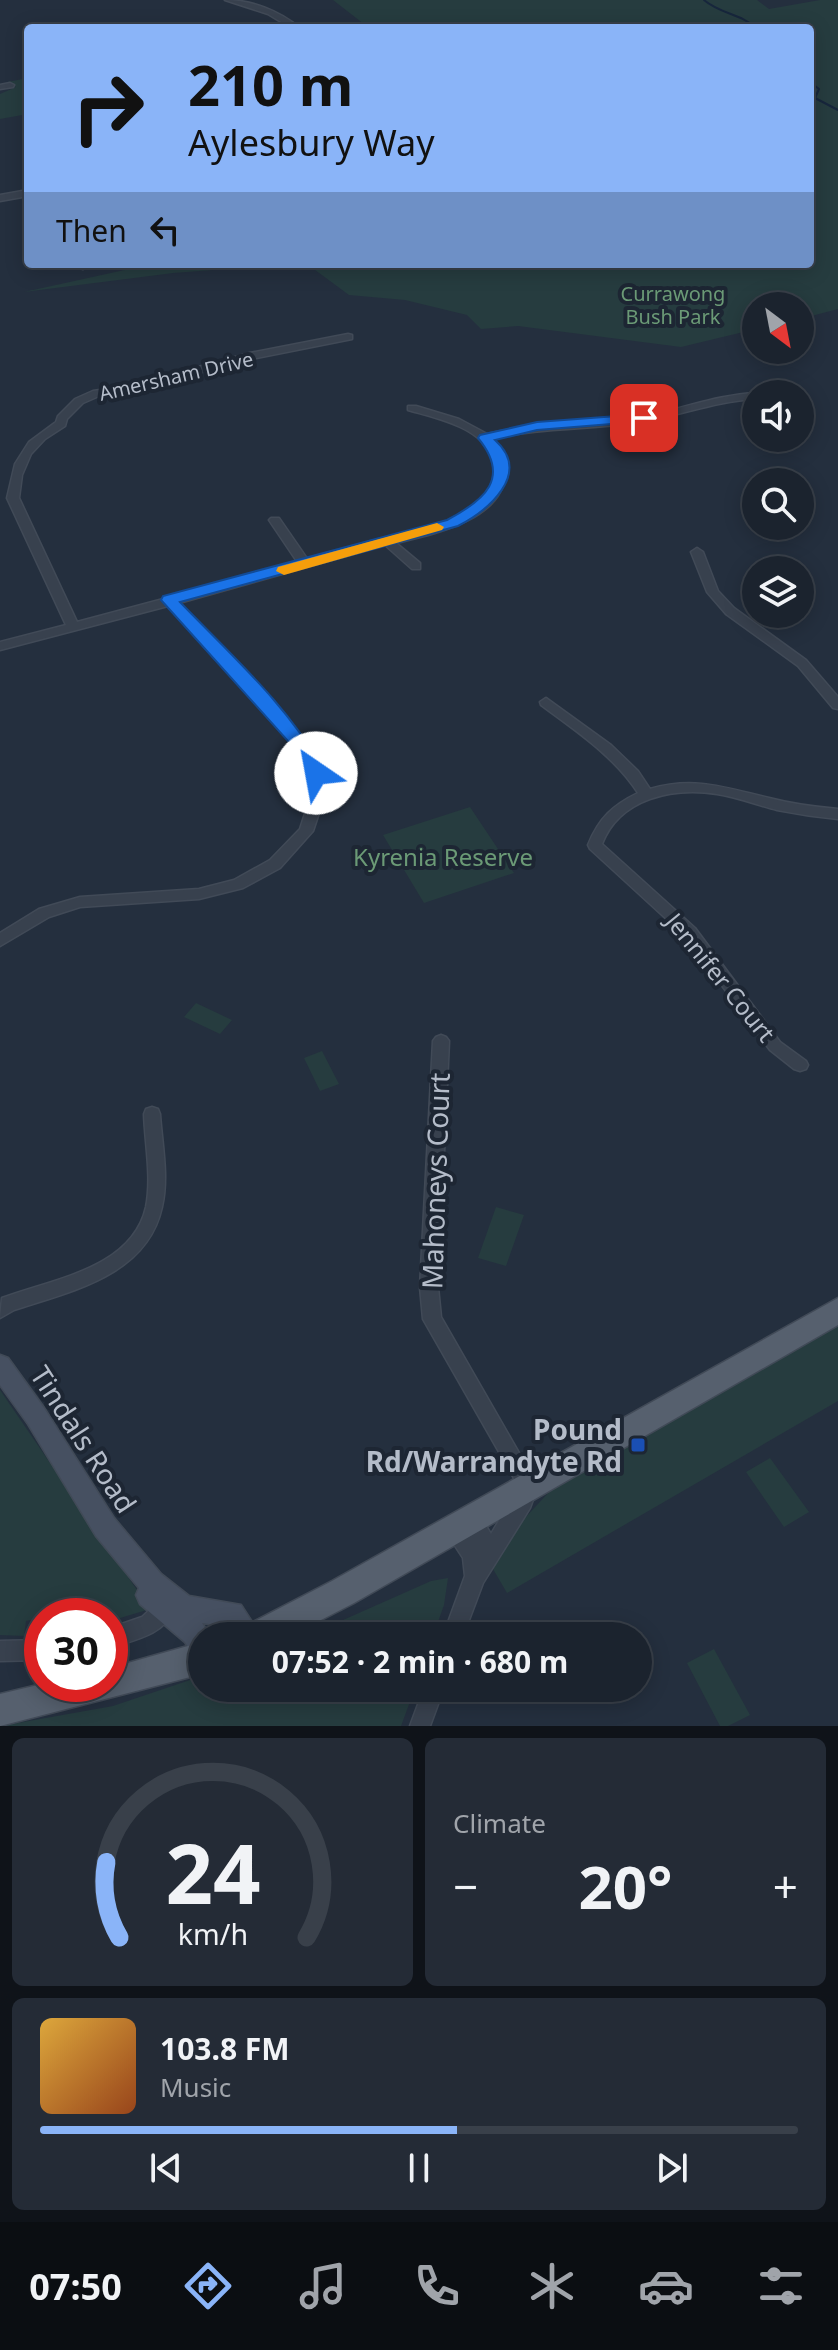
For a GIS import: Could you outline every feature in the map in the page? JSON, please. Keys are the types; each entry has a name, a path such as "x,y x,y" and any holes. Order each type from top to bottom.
{"main road":[{"path":"284,1622 463,1525 838,1311"},
{"name":"Tindals Road","path":"0,1366 119,1544 145,1590 188,1625"},
{"path":"168,1606 194,1612 232,1614 238,1622"},
{"path":"0,1710 188,1662"}],"street":[{"path":"229,0 271,12 290,24"},
{"path":"0,198 24,194"},
{"name":"Amersham Drive","path":"73,627 6,477 45,431 61,424 62,418 79,401 97,393 129,389 250,356 348,337"},
{"path":"485,438 537,426 644,418 712,400 742,397"},
{"path":"0,646 305,565 452,523 477,510 489,500 499,482 501,465 495,447 459,423 412,408"},
{"path":"275,520 305,565"},
{"path":"387,541 416,566"},
{"path":"697,552 713,592 730,611 802,663 838,705"},
{"path":"0,940 44,913 80,902 199,894 238,884 275,864 309,826 317,798 316,773 304,748 231,664 169,600"},
{"path":"546,702 606,748 633,774 647,795"},
{"name":"Jennifer Court","path":"800,1065 775,1046 690,932 595,845 598,830 613,811 647,795 684,788 717,789 799,810 838,814"},
{"name":"Mahoneys Court","path":"441,1041 429,1287 432,1319 529,1486"},
{"path":"0,1310 8,1304 106,1269 130,1252 146,1231 154,1206 152,1114"},
{"path":"459,1622 480,1568 523,1501 529,1486"},
{"path":"463,1525 473,1557 480,1568"},
{"path":"128,1632 148,1625 168,1606"},
{"path":"0,1651 24,1650"},
{"path":"420,1726 429,1702"}],"green space":[{"name":"Currawong Bush Park","path":"333,0 757,0 769,9 838,0 838,309 814,315 814,292 742,292 742,332 681,347 518,326 481,329 467,315 405,300 349,295 312,268 814,268 814,24 364,24"},
{"path":"24,79 24,115 0,119 0,94 16,87 7,82"},
{"path":"134,268 240,268 173,273 24,292"},
{"name":"Kyrenia Reserve","path":"470,807 514,873 424,903 383,835"},
{"path":"196,1003 232,1020 220,1034 184,1017"},
{"path":"322,1051 339,1084 320,1091 304,1058"},
{"path":"496,1207 524,1215 506,1266 478,1258"},
{"path":"838,1322 838,1401 507,1593 493,1569 512,1532 550,1491 614,1448"},
{"path":"0,1390 150,1609 128,1616 128,1598 24,1598 24,1636 0,1635"},
{"path":"770,1458 809,1512 784,1527 746,1472"},
{"path":"448,1578 438,1622 339,1622 431,1581"},
{"path":"714,1649 750,1715 728,1726 720,1726 687,1663"},
{"path":"188,1681 188,1702 410,1702 401,1726 1,1726 128,1701"}],"waterway":[{"path":"704,0 750,24"},
{"path":"814,85 819,89 815,98 838,110"}],"slow traffic":[{"path":"284,571 437,527"}],"place":[{"name":"Pound Rd/Warrandyte Rd","path":"638,1445"}],"route":[{"path":"316,773 304,748 231,664 169,600 452,523 489,500 499,482 501,465 495,447 485,438 537,426 644,418"}]}
